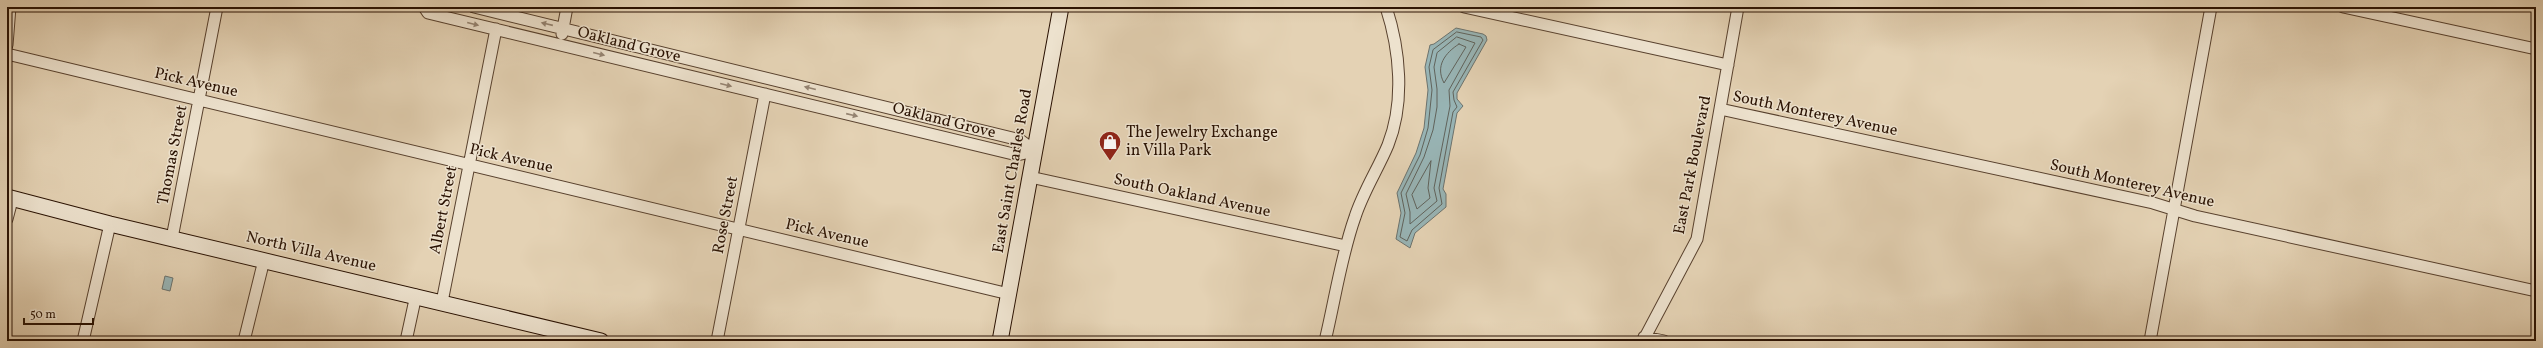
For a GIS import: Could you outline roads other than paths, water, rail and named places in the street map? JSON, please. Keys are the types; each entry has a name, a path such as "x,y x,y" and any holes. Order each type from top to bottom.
{"street":[{"path":"7,45 10,7"},
{"name":"Thomas Street","path":"172,238 218,7"},
{"name":"Oakland Grove","path":"424,7 428,13 1017,155 1035,151"},
{"name":"Oakland Grove","path":"474,7 1020,140 1035,151"},
{"path":"560,44 567,7"},
{"name":"East Saint Charles Road","path":"1000,341 1061,7"},
{"path":"1325,341 1346,246 1360,202 1388,144 1396,114 1398,87 1397,60 1386,7"},
{"name":"South Monterey Avenue","path":"1464,7 1506,11 1728,65"},
{"name":"East Park Boulevard","path":"1644,339 1697,240 1738,7"},
{"path":"2150,341 2210,7"},
{"path":"2343,7 2536,49"},
{"name":"Albert Street","path":"442,302 496,29"},
{"name":"Pick Avenue","path":"7,54 1009,294"},
{"name":"Rose Street","path":"717,341 740,230 765,94"},
{"name":"South Monterey Avenue","path":"1720,109 2536,291"},
{"name":"South Oakland Avenue","path":"1030,177 1346,246"},
{"path":"7,219 9,199"},
{"name":"North Villa Avenue","path":"9,199 416,295 601,341"},
{"path":"83,341 110,224"},
{"path":"244,341 264,260"},
{"path":"406,341 416,295"},
{"path":"1644,339 1664,341"}],"water":[{"path":"1456,28 1483,34 1486,36 1487,40 1457,93 1457,99 1463,106 1457,113 1443,189 1446,194 1446,207 1415,233 1410,248 1396,239 1401,213 1397,193 1416,153 1424,128 1428,90 1425,67 1430,45 1434,44"},
{"path":"165,276 173,278 170,291 162,289"}],"place":[{"name":"The Jewelry Exchange in Villa Park","path":"1110,162"}]}
